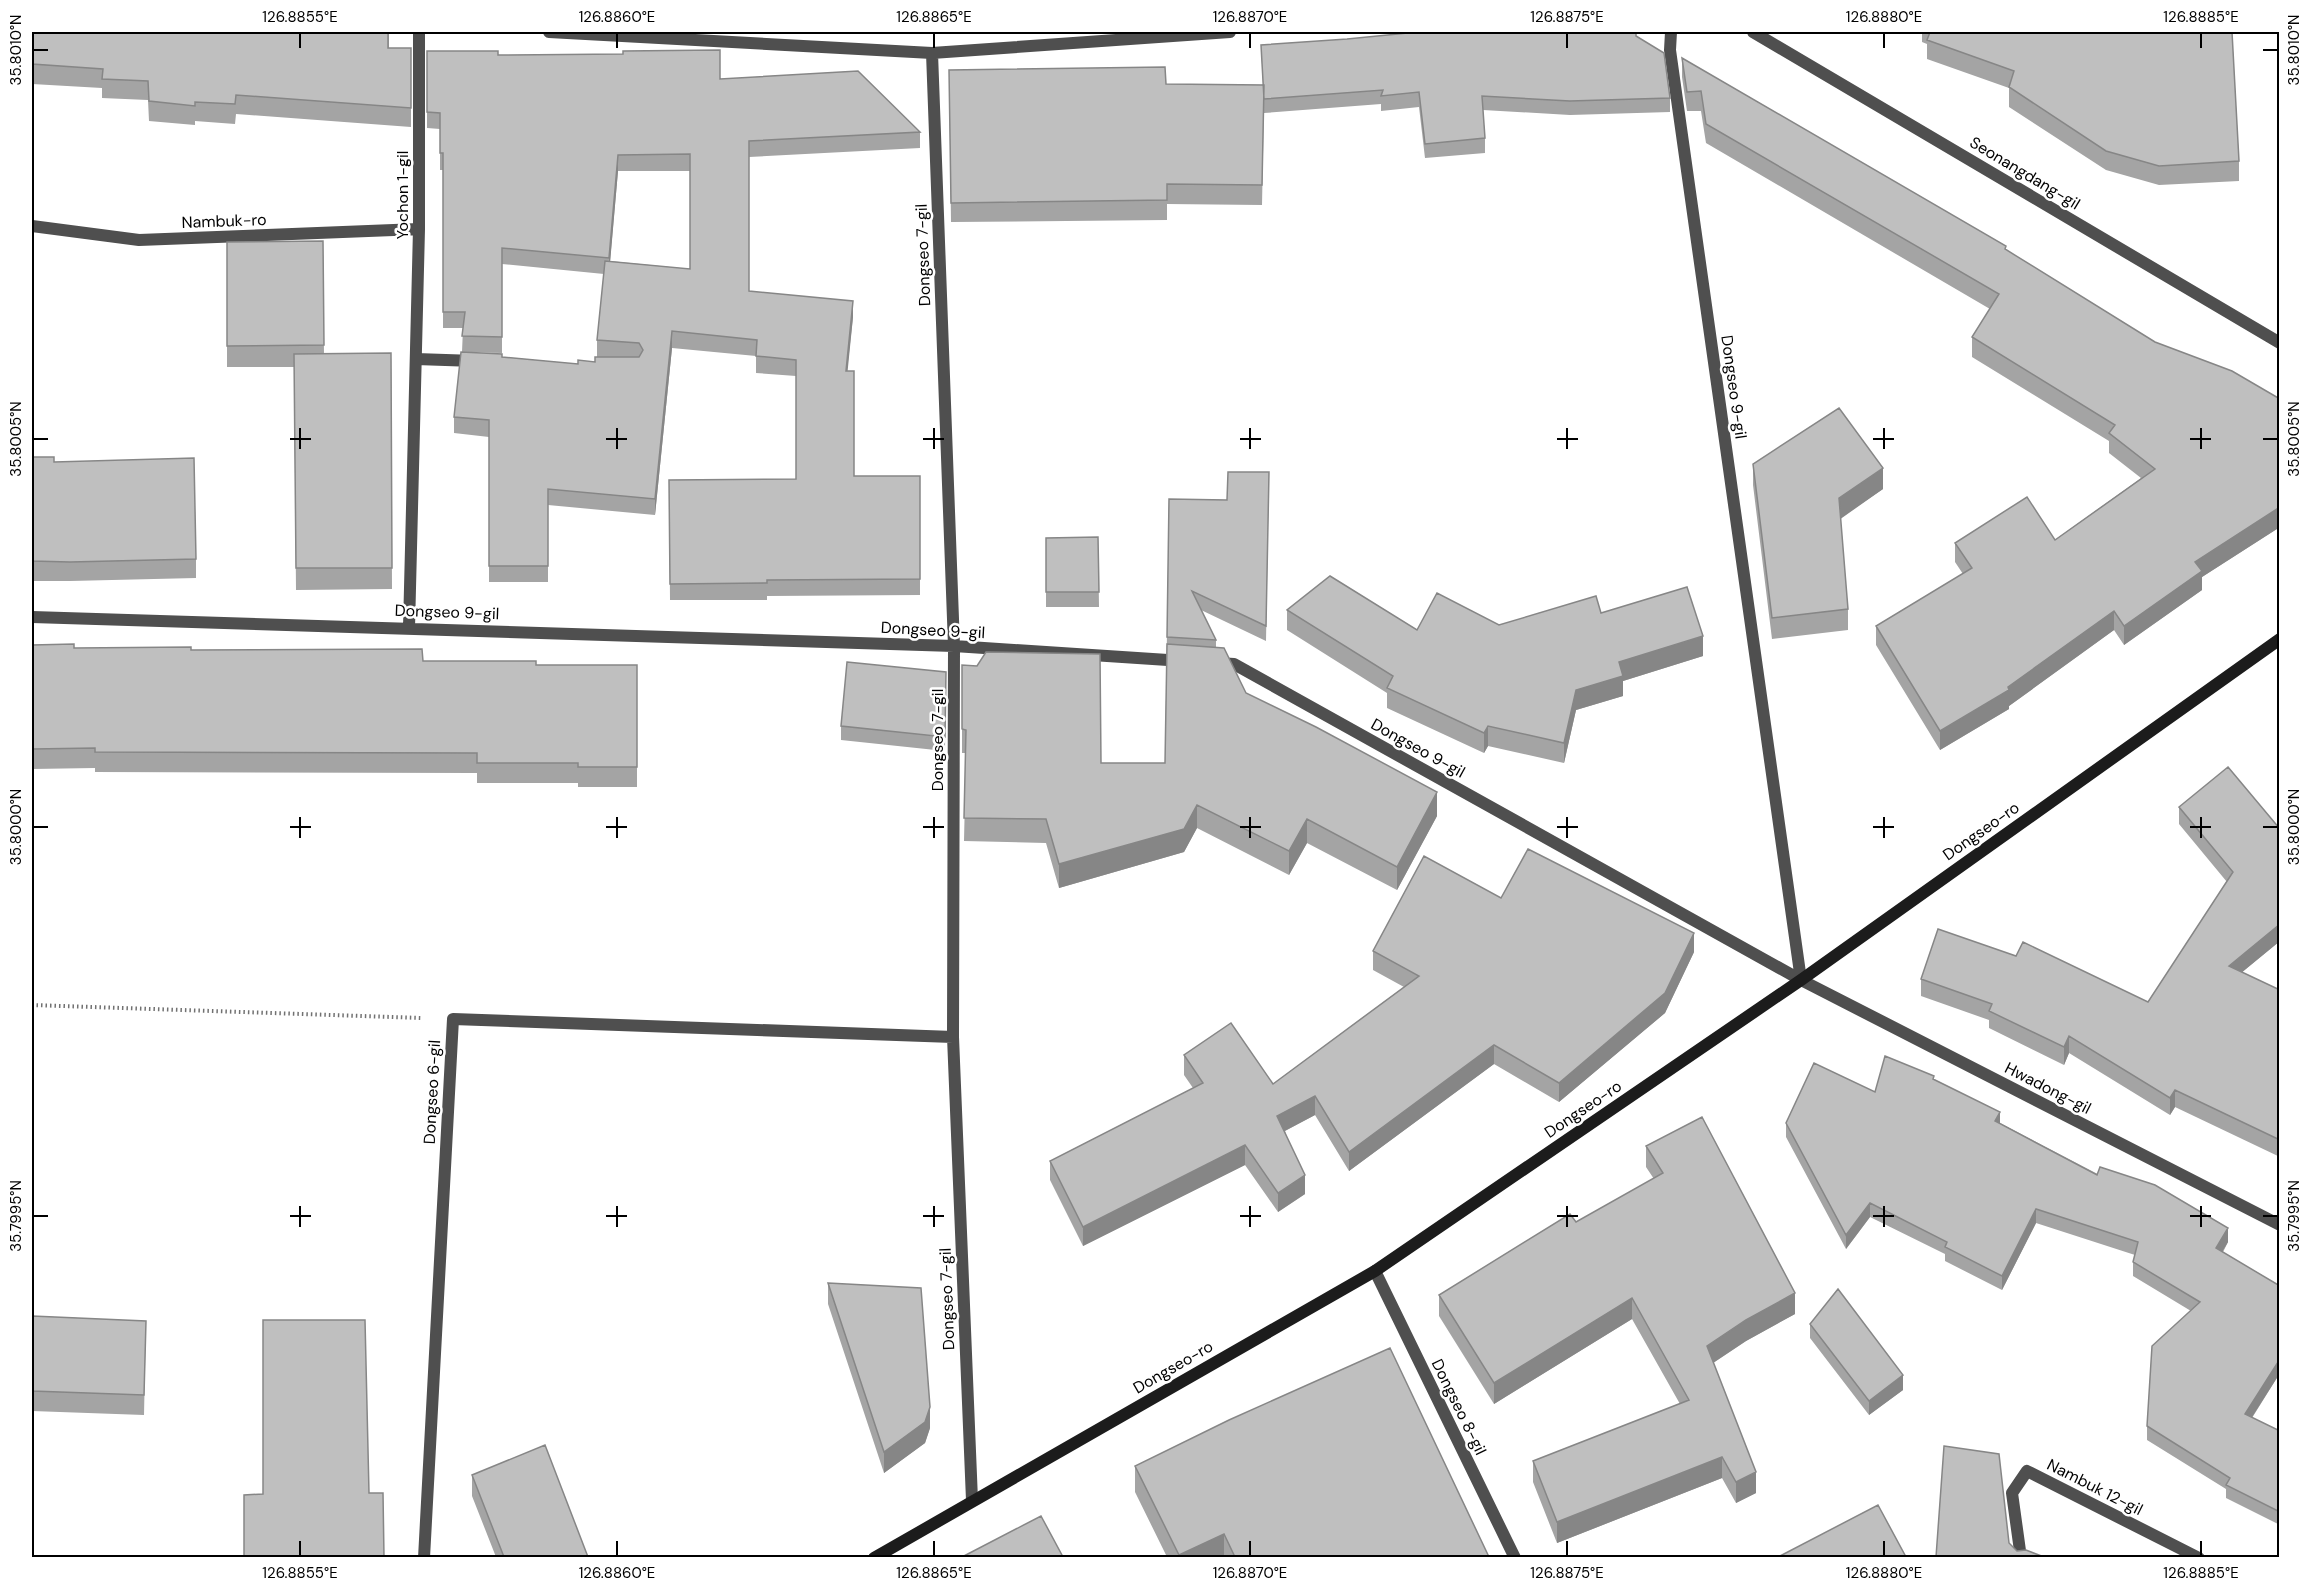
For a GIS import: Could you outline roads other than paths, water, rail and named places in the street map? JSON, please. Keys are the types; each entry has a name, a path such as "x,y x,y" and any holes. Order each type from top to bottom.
{"main road":[{"name":"Dongseo-ro","path":"874,1557 1374,1271 1801,980 2280,639"}],"street":[{"name":"Yochon 1-gil","path":"409,628 419,230 419,32"},
{"path":"549,32 932,53 1230,32"},
{"name":"Dongseo 9-gil","path":"1671,32 1670,50 1801,980"},
{"name":"Seonangdang-gil","path":"1753,32 2280,343"},
{"name":"Dongseo 7-gil","path":"932,53 954,646 953,1037 972,1500"},
{"name":"Nambuk-ro","path":"32,226 139,240 419,230"},
{"path":"416,358 485,361"},
{"name":"Dongseo 9-gil","path":"32,617 954,646 1234,664 1801,980"},
{"name":"Hwadong-gil","path":"1801,980 2280,1225"},
{"name":"Dongseo 6-gil","path":"424,1557 453,1020 953,1037"},
{"name":"Dongseo 8-gil","path":"1374,1271 1515,1557"},
{"name":"Nambuk 12-gil","path":"2021,1557 2012,1493 2027,1471 2199,1557"}]}
